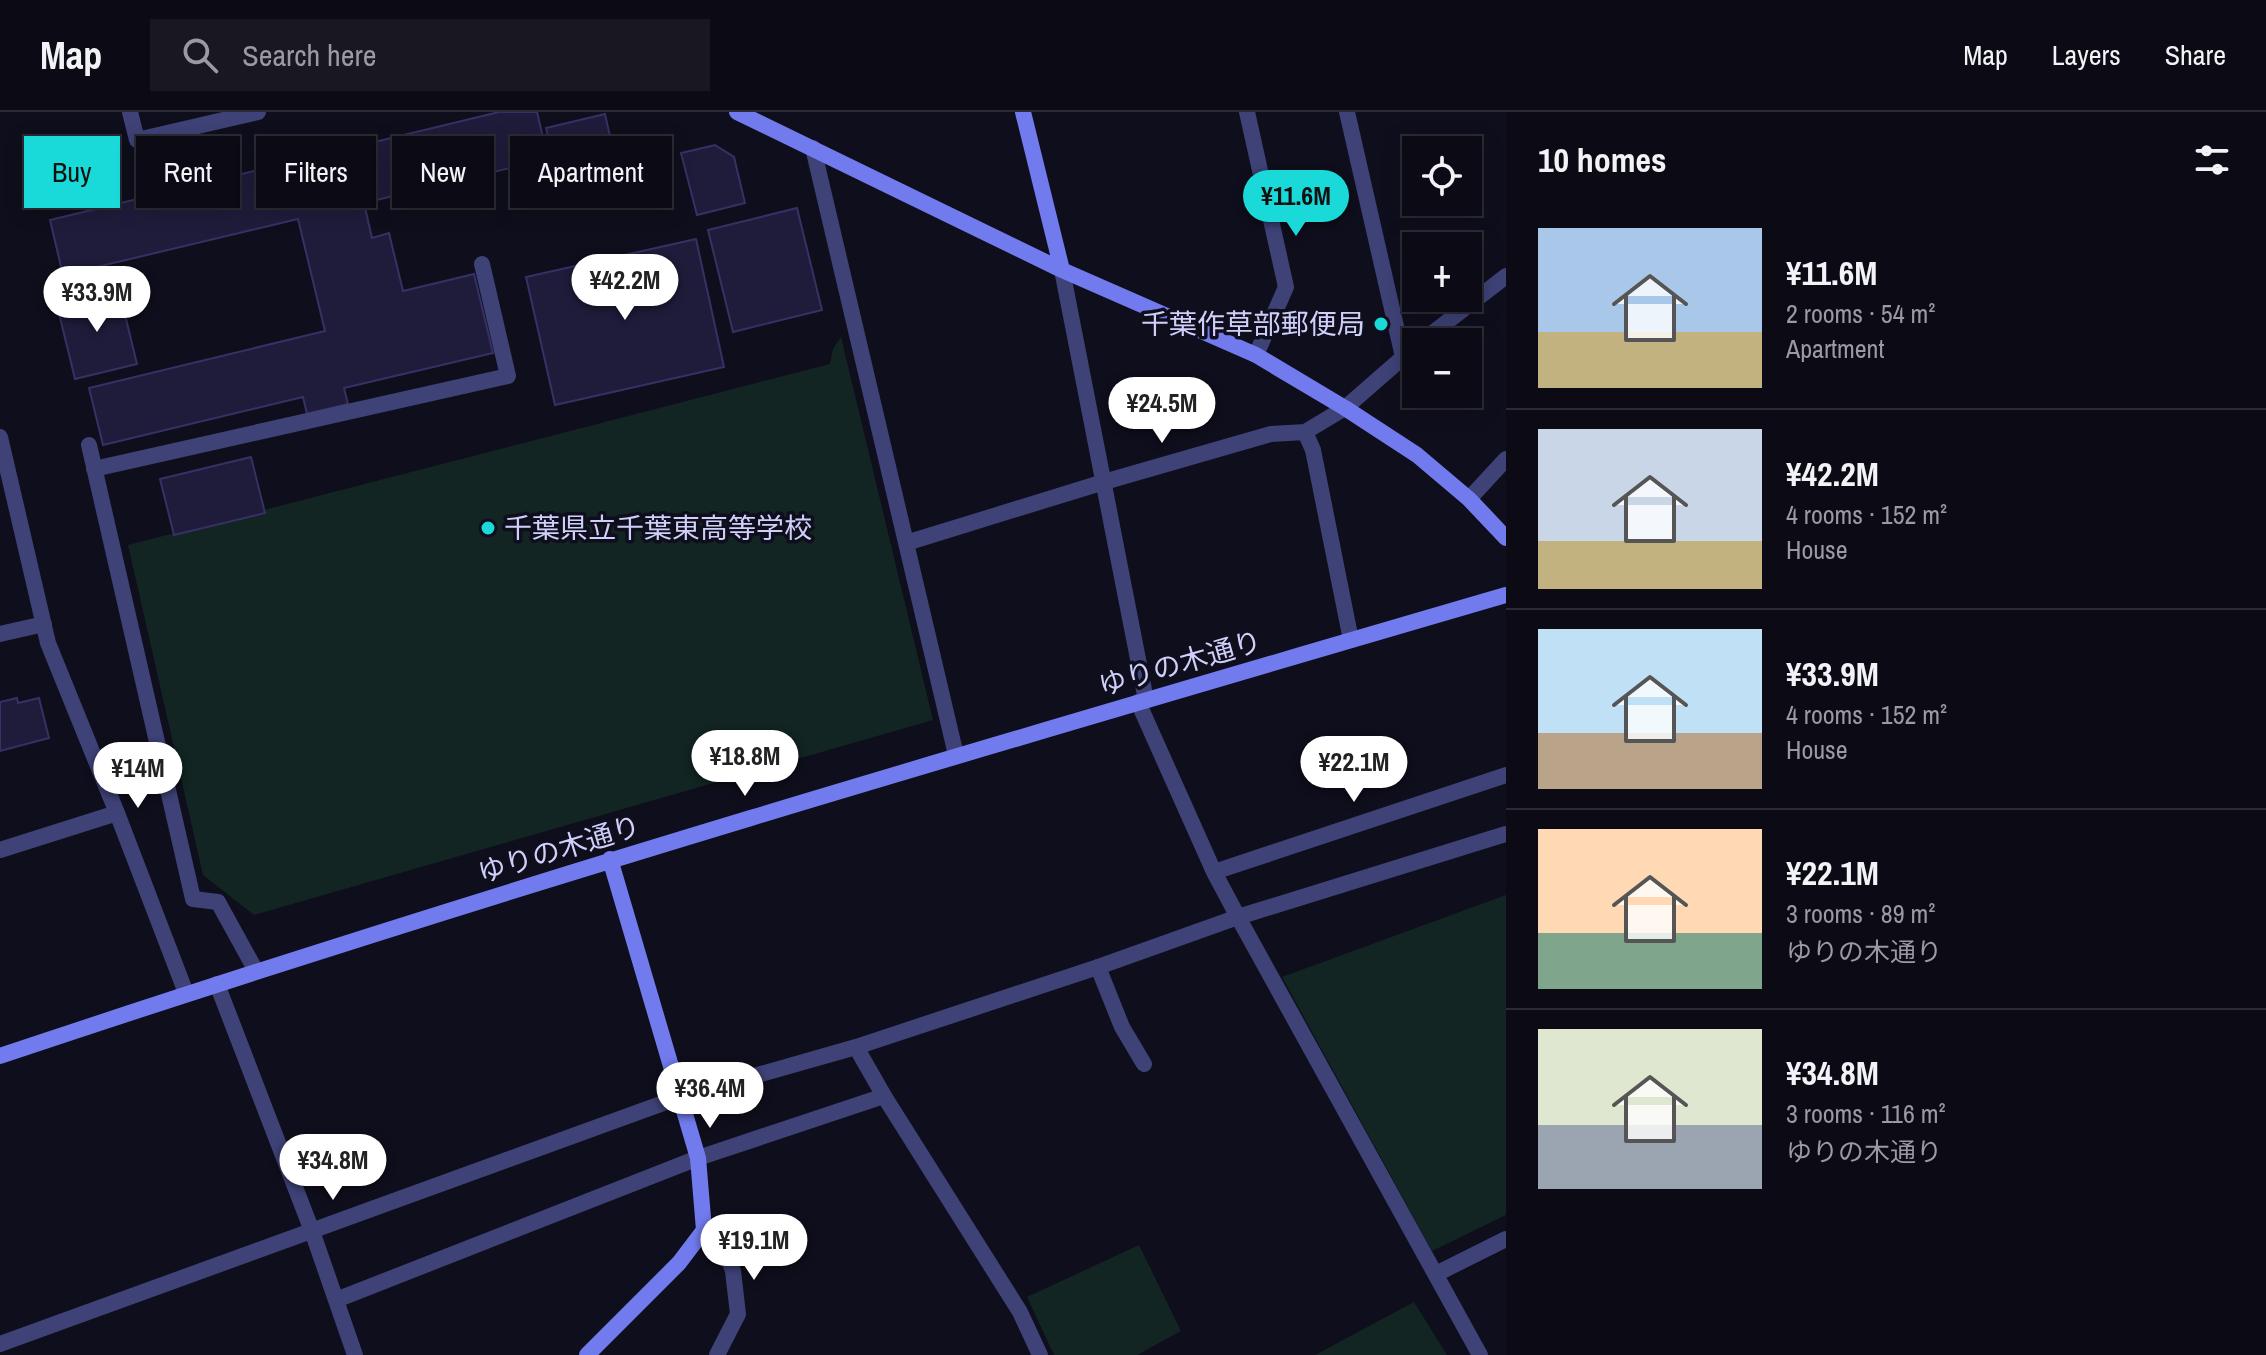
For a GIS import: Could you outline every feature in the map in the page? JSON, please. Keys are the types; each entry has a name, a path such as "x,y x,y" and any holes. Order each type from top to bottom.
{"street":[{"path":"130,112 137,140 258,112"},
{"path":"737,112 1062,270 1256,355 1417,455 1469,499 1506,538"},
{"path":"1023,112 1062,270 1104,482 1142,701 1214,872 1480,1355"},
{"path":"1247,112 1286,287 1256,355"},
{"path":"1347,112 1403,328"},
{"path":"813,148 956,755"},
{"path":"94,469 508,376 482,264"},
{"path":"1439,328 1506,276"},
{"path":"906,543 1271,434 1305,432 1345,408 1402,357"},
{"path":"1305,432 1313,450 1351,640"},
{"path":"0,437 48,643 186,993"},
{"path":"89,445 193,899 218,902 256,971"},
{"path":"1469,499 1506,459"},
{"name":"ゆりの木通り","path":"1,1054 610,859 1506,595"},
{"path":"0,634 44,624"},
{"path":"1214,872 1506,775"},
{"path":"0,850 117,813"},
{"path":"0,1344 680,1097 856,1047 1238,917 1506,834"},
{"path":"587,1355 679,1263 704,1230 698,1158 610,859"},
{"path":"1098,967 1122,1027 1144,1064"},
{"path":"217,984 312,1231 355,1355"},
{"path":"856,1047 1020,1312 1040,1355"},
{"path":"336,1300 698,1158 884,1096"},
{"path":"704,1230 722,1239 733,1271 738,1314 717,1355"},
{"path":"1436,1274 1506,1239"}],"green space":[{"path":"841,337 933,720 254,915 203,875 128,545 830,364 833,349"},
{"path":"1506,895 1506,1215 1432,1251 1282,977"},
{"path":"1139,1245 1181,1331 1137,1355 1054,1355 1027,1297"},
{"path":"1414,1302 1447,1355 1315,1355"}],"building":[{"path":"499,112 537,112 543,136 510,136 510,168 494,172 494,136 399,136"},
{"path":"605,114 610,136 548,136 546,128"},
{"path":"392,138 392,196 376,200 376,142"},
{"path":"715,145 734,157 745,203 697,215 681,153"},
{"path":"256,170 256,208 365,208 372,238 389,233 403,291 474,274 493,353 344,388 348,404 307,414 303,397 103,445 89,388 325,331 298,219 63,275 50,220 100,208 120,208 120,203 136,199 136,208 240,208 240,174"},
{"path":"797,208 822,310 733,332 708,230"},
{"path":"696,239 724,367 555,405 526,277"},
{"path":"119,290 137,364 75,379 57,305"},
{"path":"251,457 265,513 174,535 160,479"},
{"path":"17,698 18,703 39,698 49,738 0,751 0,702"}],"place":[{"name":"千葉作草部郵便局","path":"1381,324"},
{"name":"千葉県立千葉東高等学校","path":"488,528"}]}
